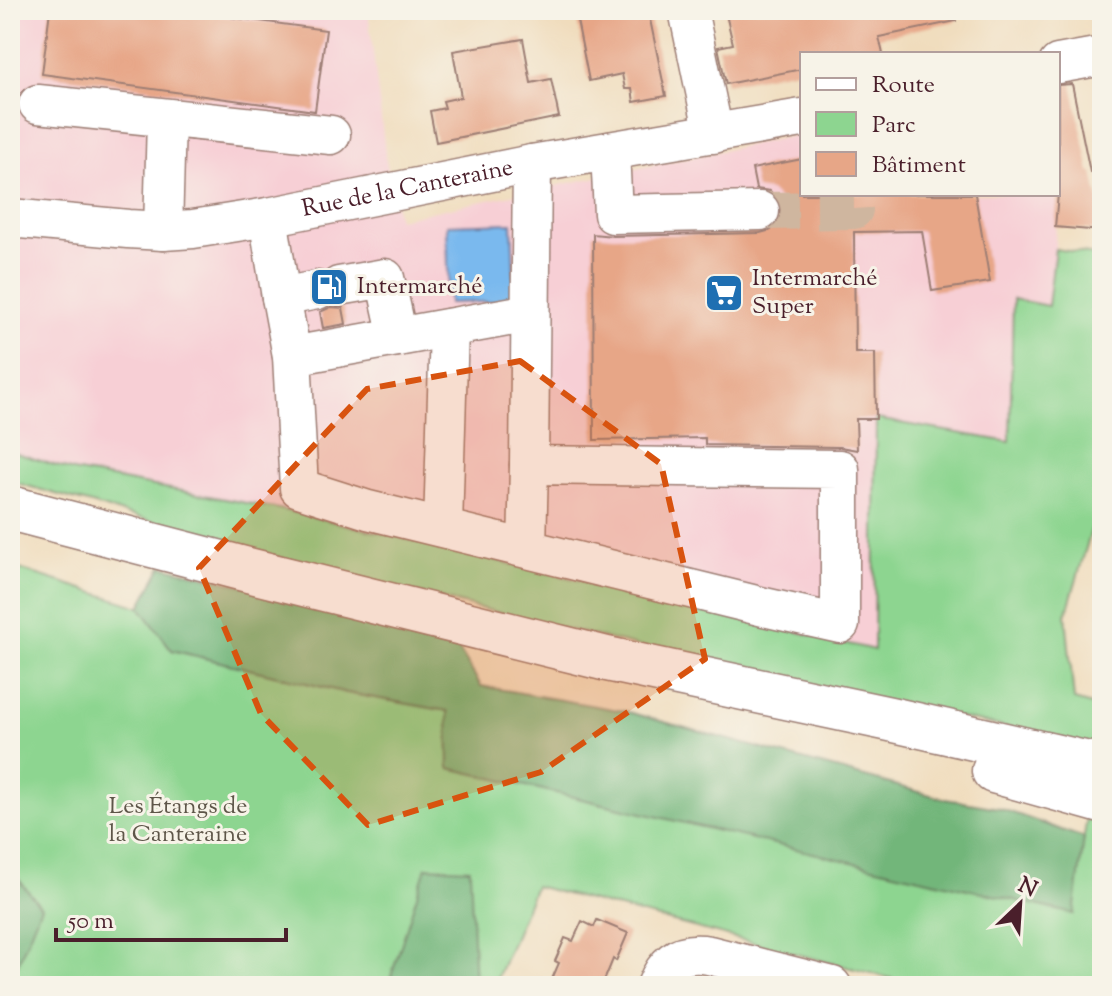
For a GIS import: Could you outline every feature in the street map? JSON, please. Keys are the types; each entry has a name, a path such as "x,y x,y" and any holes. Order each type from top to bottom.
{"main road":[{"path":"10,508 607,659 1102,767"},
{"path":"607,659 1102,801"}],"street":[{"path":"688,10 714,134"},
{"path":"1060,64 1102,56"},
{"path":"38,104 331,135"},
{"name":"Rue de la Canteraine","path":"10,218 163,231 193,229 532,164 800,118"},
{"path":"163,231 166,119"},
{"path":"610,151 613,214 760,211"},
{"path":"527,548 532,164"},
{"path":"268,217 312,291 292,356 299,488 368,510 840,624 840,469 529,465"},
{"path":"312,291 385,278 398,337"},
{"path":"292,356 530,313"},
{"path":"443,527 449,328"},
{"path":"656,986 671,962 691,954 709,955 832,986"}],"highlighted area":[{"path":"520,361 661,464 705,659 541,772 368,825 261,714 199,568 367,389"}],"shaded area":[{"path":"10,10 368,10 386,160 398,219 800,134 800,196 1055,196 1055,249 1048,306 1013,300 1010,442 876,420 874,650 284,510 73,471 10,451"}],"green space":[{"path":"1055,249 1102,256 1102,494 1066,615 1074,700 1102,708 1102,747 783,681 338,574 10,481 10,451 73,471 284,510 874,650 876,419 1010,442 1013,299 1048,306"},
{"name":"Les Étangs de la Canteraine","path":"10,566 140,607 172,650 347,693 448,711 1073,914 1087,816 1102,820 1102,986 920,986 535,886 494,986 10,986"},
{"path":"162,566 450,635 481,686 624,711 945,799 999,808 1084,838 1074,914 449,768 448,711 347,693 172,650 140,607"},
{"path":"426,867 470,869 475,986 388,986"},
{"path":"10,869 41,907 10,983"}],"water":[{"path":"512,223 515,301 449,303 447,225"}],"building":[{"path":"50,10 178,10 326,30 315,111 42,74"},
{"path":"575,10 648,10 666,96 634,102 632,89 625,89 622,74 589,81"},
{"path":"725,10 955,10 956,21 879,37 883,52 800,52 800,69 726,84 718,47 733,44"},
{"path":"523,39 531,83 551,79 559,117 436,142 430,111 445,108 443,101 461,97 453,51"},
{"path":"1072,84 1090,172 1093,172 1099,202 1102,202 1102,231 1055,227 1060,196 1060,85"},
{"name":"Intermarché Super","path":"800,159 800,196 975,196 990,282 932,291 922,231 854,232 855,353 875,353 876,419 856,419 857,450 840,447 705,445 705,438 594,440 593,234 760,233 771,230 780,221 782,210 779,200 770,191 756,189 752,169"},
{"path":"331,307 343,308 346,324 323,328 320,312"},
{"path":"597,920 628,933 602,986 549,986 565,938 573,941 582,921 594,927"}],"tunnel":[{"path":"760,211 854,210 853,196"}],"place":[{"name":"Intermarché","path":"329,287"},
{"name":"Intermarché Super","path":"724,293"}]}
